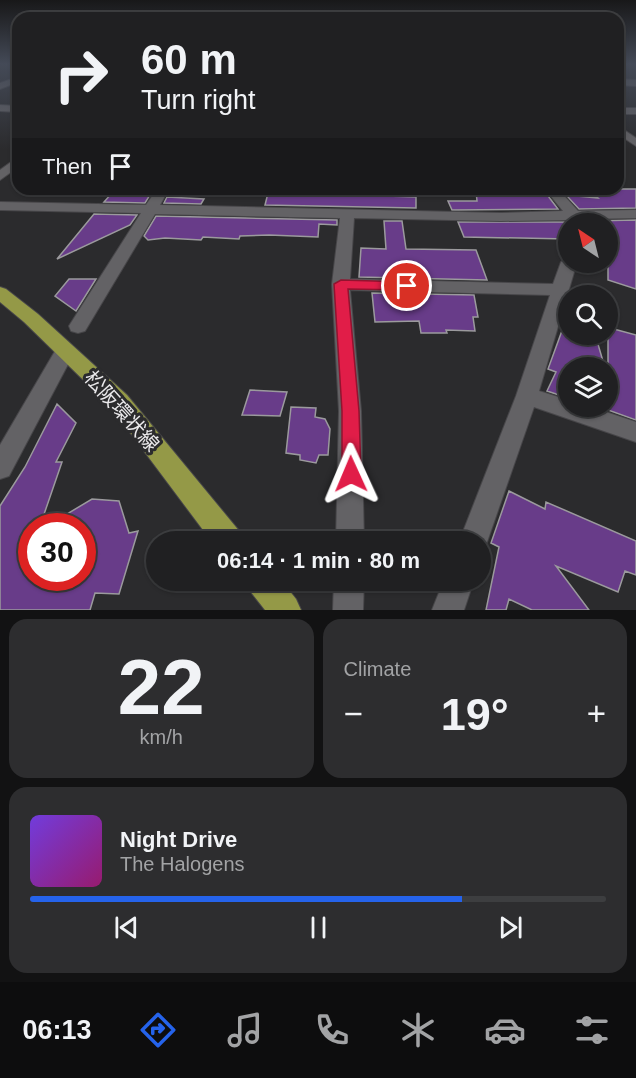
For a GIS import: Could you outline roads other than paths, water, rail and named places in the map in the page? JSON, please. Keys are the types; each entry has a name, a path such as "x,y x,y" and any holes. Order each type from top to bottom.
{"main road":[{"name":"松阪環状線","path":"0,293 118,401 221,531"},
{"path":"270,591 285,610"}],"street":[{"path":"0,176 12,166"},
{"path":"78,326 159,195"},
{"path":"344,195 341,284 350,411 350,531"},
{"path":"436,195 443,216"},
{"path":"556,195 573,213"},
{"path":"0,206 558,219"},
{"path":"618,216 636,214"},
{"path":"341,284 558,290"},
{"path":"477,531 527,396 558,299"},
{"path":"0,468 65,351"},
{"path":"527,396 636,432"},
{"path":"348,609 349,591"},
{"path":"448,610 455,591"}]}
